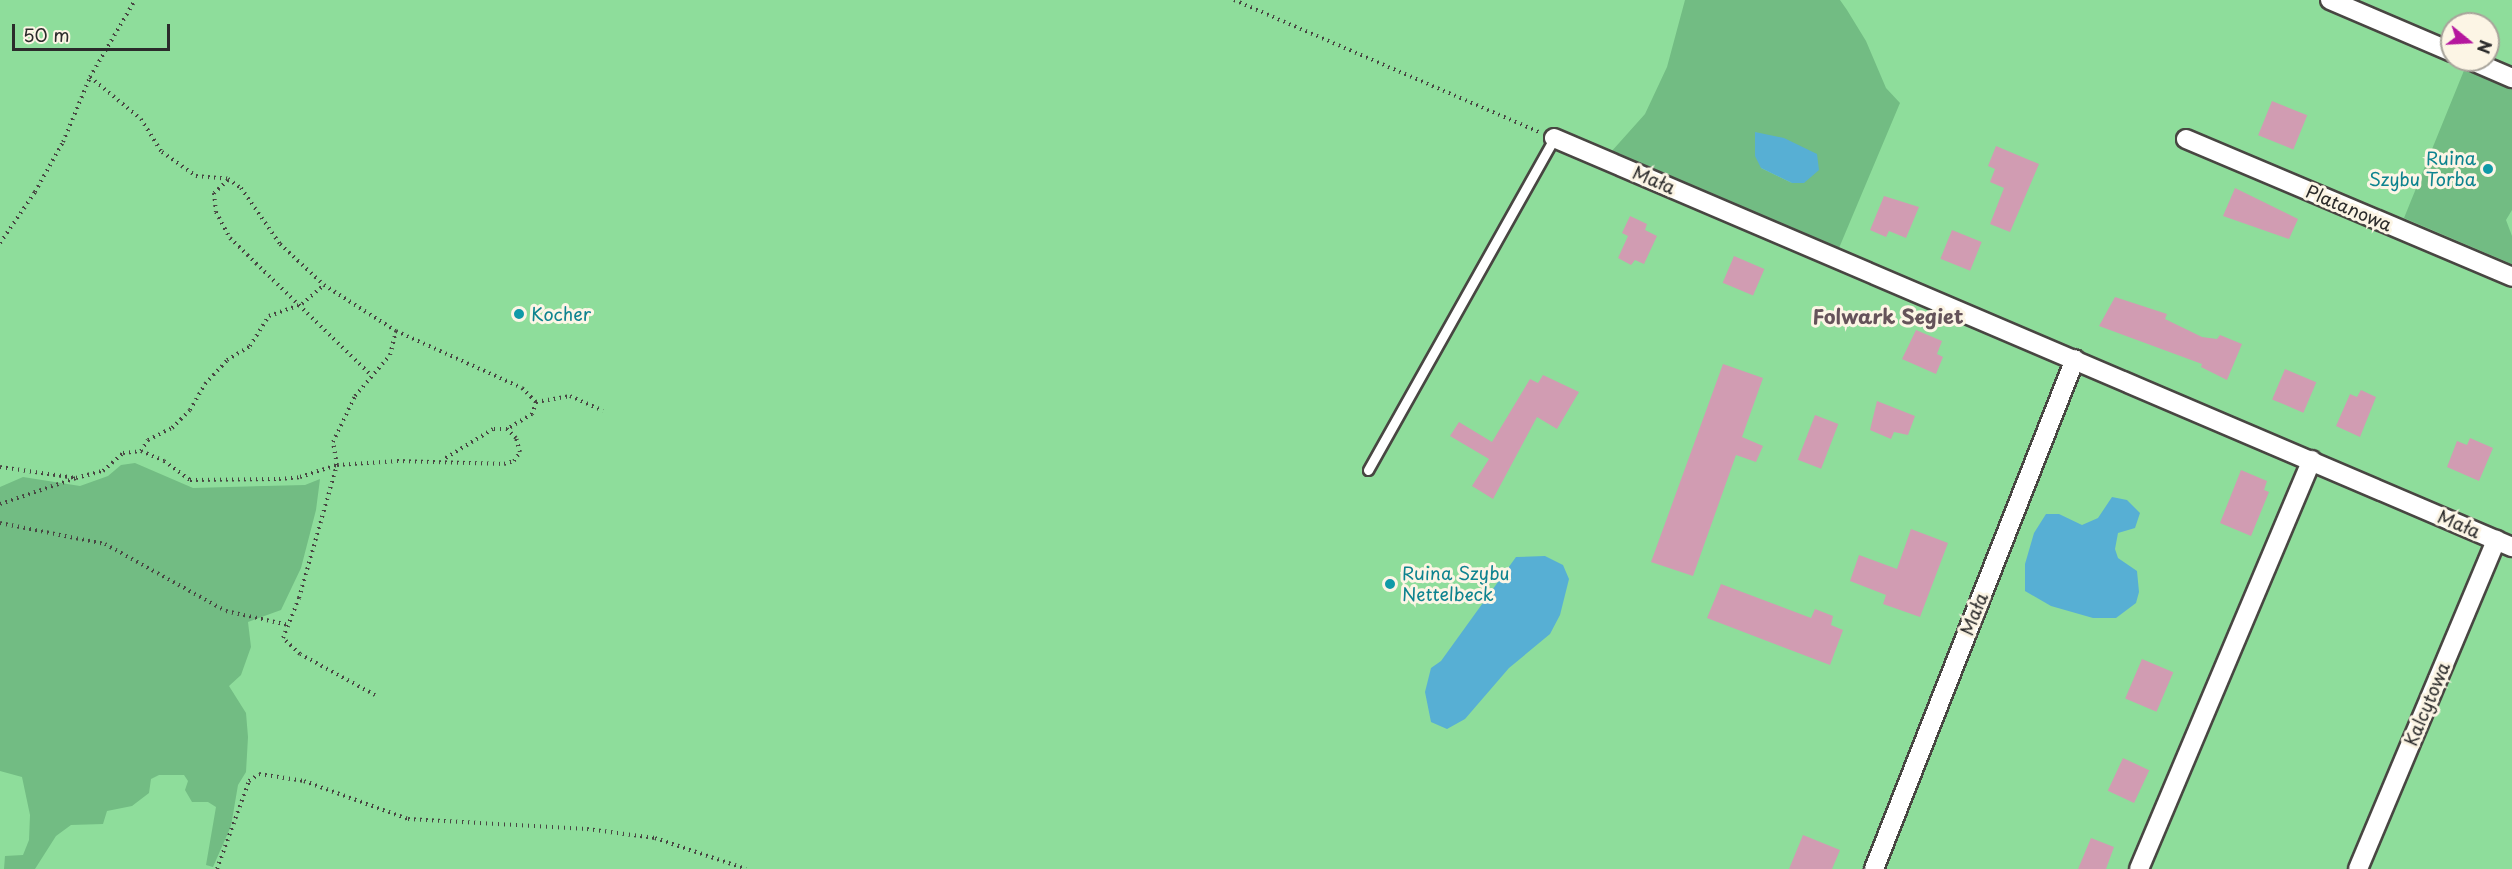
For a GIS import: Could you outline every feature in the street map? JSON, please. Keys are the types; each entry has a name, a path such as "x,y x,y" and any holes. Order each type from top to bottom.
{"street":[{"path":"2330,0 2440,47"},
{"path":"2498,72 2512,78"},
{"name":"Mała","path":"1554,138 2504,543"},
{"name":"Platanowa","path":"2186,139 2512,276"},
{"name":"Mała","path":"1874,869 2075,359"},
{"path":"2139,869 2312,460"},
{"name":"Kalcytowa","path":"2358,869 2504,543"}],"lane":[{"path":"1368,470 1554,138"}],"path":[{"path":"0,243 35,192 63,142 90,76 135,0"},
{"path":"1234,0 1554,138"},
{"path":"90,76 141,119 162,152 196,176 228,179 241,188 280,244 324,285 396,332 522,388 536,402"},
{"path":"228,179 214,193 216,212 230,238 258,268 302,304 371,375"},
{"path":"141,451 148,440 172,428 227,360 250,346 269,316 302,304 324,285"},
{"path":"375,696 300,654 283,638 337,465 333,442 355,396 390,355 396,332"},
{"path":"536,402 570,396 603,411"},
{"path":"444,459 493,429 507,429 532,414 536,402"},
{"path":"0,504 103,471 123,453 141,451 164,461 190,480 300,477 337,465 444,459 473,465 514,461 520,452 516,438 507,429"},
{"path":"0,467 76,478"},
{"path":"0,524 105,544 226,611 288,625"},
{"path":"217,869 249,781 259,774 304,781 408,819 587,829 655,838 746,869"}],"green space":[{"path":"0,0 2512,0 2512,869 0,869"},
{"path":"1685,0 1840,0 1866,41 1886,88 1900,103 1839,248 1611,152 1645,114 1667,67","holes":["1756,132 1792,183 1761,168"]},
{"path":"2463,72 2474,72 2512,88 2512,210 2506,220 2512,236 2512,264 2404,218"},
{"path":"135,463 193,488 305,485 320,479 316,510 301,568 281,610 248,622 251,647 241,675 229,686 246,713 248,737 246,772 238,785 231,826 213,867 206,865 216,807 208,802 192,802 185,790 188,781 184,775 159,775 151,779 149,793 132,806 107,811 103,824 71,825 56,836 35,869 4,869 5,856 23,855 29,840 30,815 22,777 0,771 0,487 23,477 80,486 108,476 121,465"}],"water":[{"path":"1755,132 1784,138 1817,154 1819,170 1804,183 1792,183 1761,168 1755,156"},
{"path":"2112,497 2127,500 2140,513 2135,528 2118,533 2115,549 2118,558 2137,571 2139,592 2136,603 2116,618 2093,618 2051,606 2025,591 2025,564 2034,533 2046,514 2059,514 2082,525 2098,518"},
{"path":"1545,556 1563,565 1569,579 1560,615 1550,634 1509,668 1465,719 1447,729 1431,722 1425,692 1431,668 1441,661 1516,557"}],"building":[{"path":"2272,101 2307,115 2293,150 2258,135"},
{"path":"1996,146 2039,164 2010,232 1990,224 2004,188 1990,182 1995,169 1988,166"},
{"path":"2235,188 2298,219 2289,239 2223,216"},
{"path":"1884,196 1919,207 1906,238 1889,231 1886,237 1870,230"},
{"path":"1630,216 1647,224 1645,230 1657,236 1644,264 1635,260 1631,265 1618,258 1628,236 1622,233"},
{"path":"1952,230 1982,242 1970,271 1940,259"},
{"path":"1734,256 1764,269 1753,296 1723,283"},
{"path":"2115,297 2167,314 2165,319 2202,337 2217,339 2220,335 2242,344 2227,380 2201,367 2202,364 2099,326"},
{"path":"1916,330 1942,341 1937,354 1943,357 1936,374 1902,359"},
{"path":"1723,364 1763,378 1742,437 1763,446 1756,462 1736,455 1693,576 1651,562"},
{"path":"2285,369 2316,382 2303,413 2272,399"},
{"path":"1543,375 1579,392 1557,429 1537,417 1493,499 1472,486 1489,459 1450,436 1459,422 1492,442 1530,379 1538,383"},
{"path":"2361,390 2376,397 2360,437 2336,426 2350,394 2357,397"},
{"path":"1877,401 1915,416 1908,435 1894,432 1891,439 1870,430"},
{"path":"1815,415 1838,424 1821,469 1798,460"},
{"path":"2470,438 2493,448 2479,481 2447,467 2457,441 2467,445"},
{"path":"2241,470 2267,481 2264,490 2269,492 2251,536 2220,523"},
{"path":"1911,529 1948,543 1920,617 1883,604 1886,595 1850,581 1859,555 1897,569"},
{"path":"1721,584 1811,618 1815,609 1833,616 1831,625 1843,630 1830,665 1707,618"},
{"path":"2142,659 2173,672 2156,712 2125,699"},
{"path":"2123,758 2149,770 2134,803 2108,791"},
{"path":"1803,835 1840,850 1832,869 1789,869"},
{"path":"2091,838 2114,847 2106,869 2078,869"}],"place":[{"name":"Ruina Szybu Torba","path":"2488,169"},
{"name":"Kocher","path":"519,314"},
{"name":"Ruina Szybu Nettelbeck","path":"1390,584"}],"district":[{"name":"Folwark Segiet","path":"1888,316"}]}
